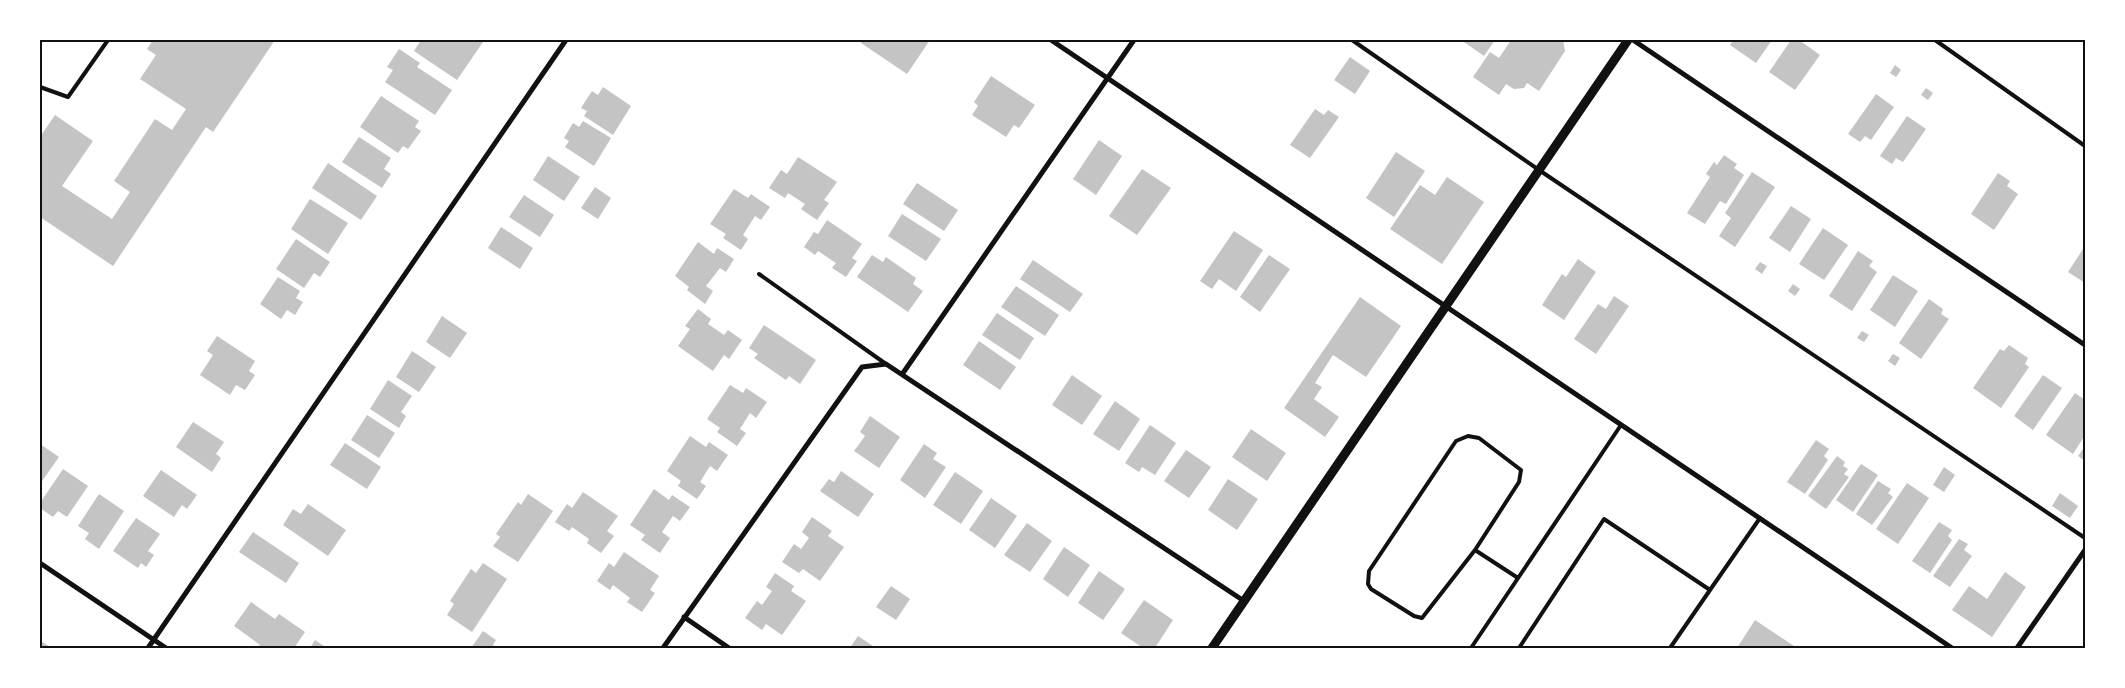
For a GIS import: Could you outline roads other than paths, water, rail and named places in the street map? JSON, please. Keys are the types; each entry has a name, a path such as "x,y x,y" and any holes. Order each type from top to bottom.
{"street":[{"path":"148,648 566,40"},
{"path":"1051,40 1952,648"},
{"path":"903,373 1134,40"},
{"path":"1212,648 1628,40"},
{"path":"1633,40 2085,344"},
{"path":"663,648 862,367 886,364 903,373 1244,601"},
{"path":"2017,648 2085,550"},
{"path":"40,563 166,648"},
{"path":"684,617 729,648"}],"lane":[{"path":"40,88 68,97 108,40"},
{"path":"1352,40 1539,170 2085,538"},
{"path":"1935,40 2085,146"},
{"path":"759,274 886,364"},
{"path":"1471,648 1621,425"},
{"path":"1468,436 1479,438 1521,470 1519,482 1475,550 1422,618 1406,612 1372,589 1368,584 1369,571 1456,441 1468,436"},
{"path":"1670,648 1760,518"},
{"path":"1519,648 1604,519 1710,590"},
{"path":"1475,550 1518,578"}]}
